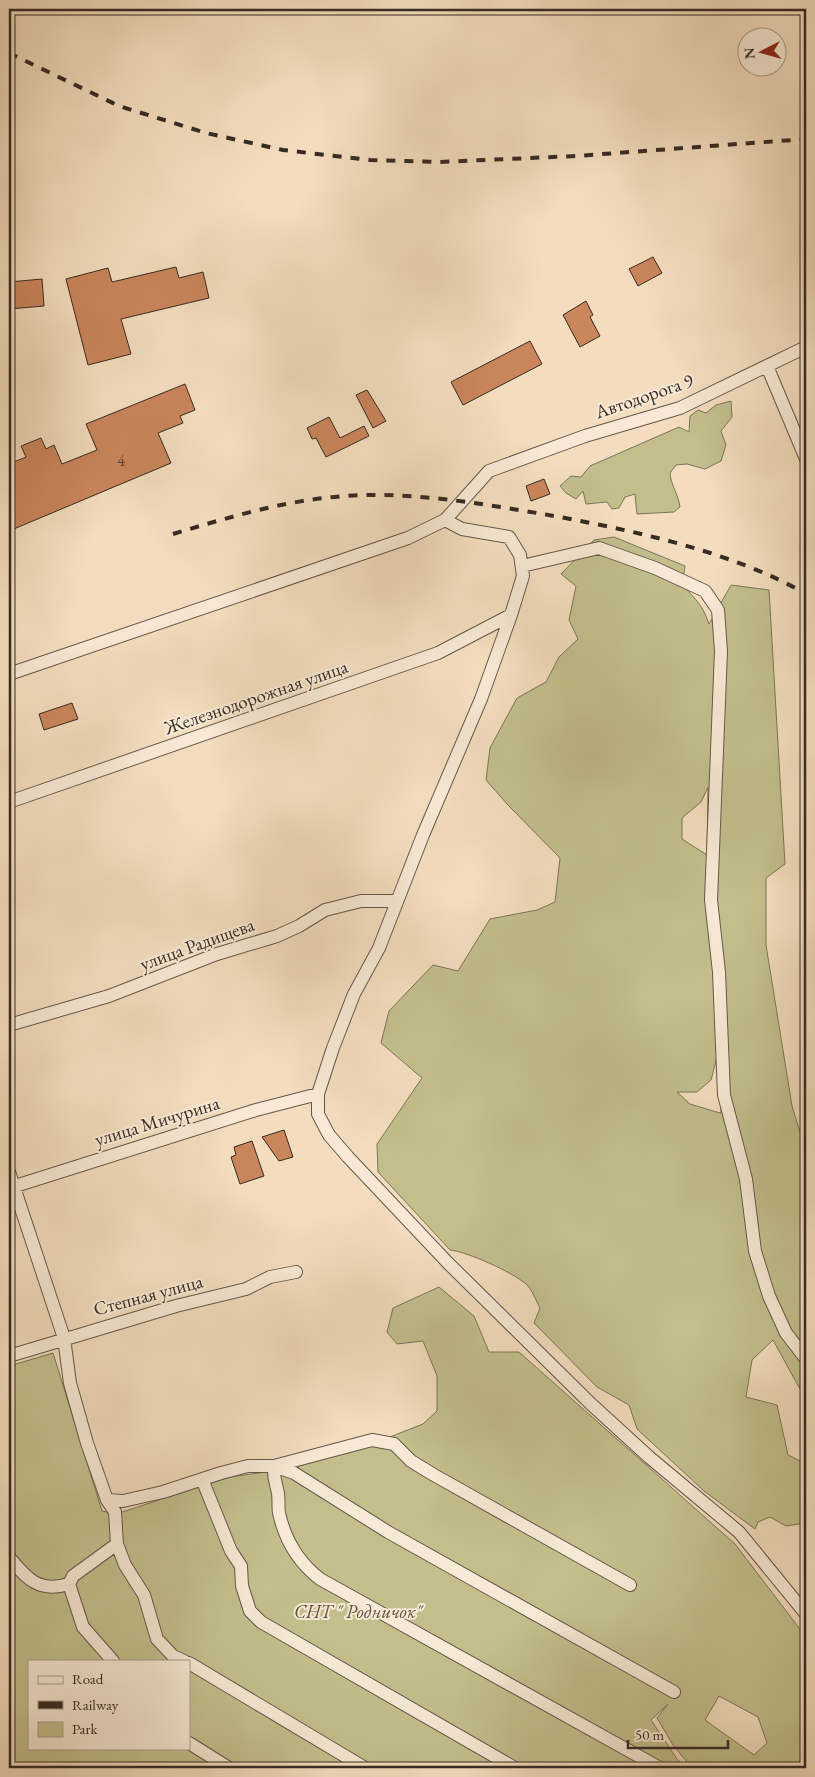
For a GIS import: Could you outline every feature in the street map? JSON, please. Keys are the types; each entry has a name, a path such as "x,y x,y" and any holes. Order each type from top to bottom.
{"street":[{"name":"Автодорога 9","path":"445,520 489,471 585,436 680,408 806,348"},
{"path":"767,366 806,459"},
{"path":"9,674 408,538 445,520 462,529 509,537 520,555 523,576 511,615 481,699 396,901 379,948 354,994 333,1048 318,1094 318,1114 329,1135 348,1157 448,1263 591,1404 649,1457 739,1532 806,1614"},
{"path":"522,566 599,548 655,568 705,591 718,610 721,652 711,900 719,972 724,1095 746,1179 755,1251 769,1296 786,1333 806,1359"},
{"name":"Железнодорожная улица","path":"9,802 438,653 511,615"},
{"name":"улица Радищева","path":"9,1025 109,996 218,954 277,936 299,926 325,910 361,900 396,901"},
{"name":"улица Мичурина","path":"11,1187 256,1110 318,1094"},
{"path":"9,1172 11,1187 64,1338 70,1383 87,1443 107,1500 115,1512 117,1544 125,1565 144,1595 157,1639 173,1656 182,1660"},
{"name":"Степная улица","path":"9,1356 176,1306 246,1289 270,1277 296,1272"},
{"path":"107,1500 132,1500 248,1466 274,1466 372,1440 394,1444 411,1461 434,1475 630,1584"},
{"path":"274,1466 294,1473 388,1532 674,1692"},
{"path":"274,1466 273,1477 278,1494 279,1513 285,1531 293,1552 312,1573 660,1768"},
{"path":"202,1479 231,1551 241,1566 242,1586 250,1611 261,1622 515,1768"},
{"path":"9,1557 25,1575 40,1586 54,1588 70,1584 77,1573 117,1544"},
{"path":"70,1584 83,1627 112,1660"},
{"path":"190,1664 365,1768"},
{"path":"190,1744 229,1768"}],"green space":[{"path":"731,401 732,417 721,431 726,445 721,461 705,469 687,464 676,465 670,473 680,507 674,512 637,514 635,494 625,497 619,508 612,509 607,502 586,504 583,491 576,499 566,493 560,486 571,476 581,477 590,466 679,427 689,432 690,416 698,410 706,413 716,405"},
{"path":"614,537 685,566 685,586 702,608 709,624 731,585 769,590 785,864 766,878 766,945 792,1106 806,1152 806,1228 803,1230 806,1236 806,1400 773,1340 752,1360 746,1397 777,1405 788,1455 806,1464 806,1523 786,1526 770,1517 758,1522 755,1529 704,1491 637,1429 629,1405 597,1387 534,1323 540,1308 526,1284 490,1263 468,1254 450,1250 378,1172 377,1144 422,1078 381,1043 389,1011 433,965 458,971 490,919 537,910 555,902 560,858 486,780 490,748 517,698 546,682 559,657 578,639 569,620 576,586 561,574 594,540","holes":["708,787 707,855 682,839 682,818 701,802","718,1053 721,1113 690,1104 677,1092 697,1092 711,1080"]},
{"name":"СНТ \" Родничок\"","path":"439,1287 474,1316 489,1352 519,1352 735,1544 806,1637 806,1768 692,1768 673,1745 657,1718 668,1704 651,1720 677,1759 686,1768 9,1768 9,1366 53,1353 102,1511 116,1514 230,1477 266,1472 367,1446 423,1424 437,1411 437,1376 423,1341 397,1344 387,1332 393,1308","holes":["719,1696 758,1717 767,1743 754,1755 705,1720"]}],"building":[{"path":"653,257 662,273 638,286 629,269"},
{"path":"176,267 179,278 203,272 209,298 121,319 131,354 88,365 66,279 108,268 112,282"},
{"path":"42,279 44,306 9,309 9,282"},
{"path":"586,301 593,315 590,317 600,336 580,347 563,315"},
{"path":"530,341 542,364 463,405 451,382"},
{"path":"185,384 195,410 180,416 183,423 158,433 171,463 9,531 9,464 26,457 21,446 41,438 46,449 54,445 62,464 97,450 86,424"},
{"path":"367,390 386,421 373,428 356,395"},
{"path":"329,417 340,438 364,426 369,436 326,457 316,438 312,439 307,428"},
{"path":"544,479 550,494 531,501 526,486"},
{"path":"72,703 78,719 44,730 39,714"},
{"path":"284,1130 293,1157 279,1161 262,1137"},
{"path":"252,1141 264,1176 240,1184 231,1157 236,1155 234,1147"}],"railway":[{"path":"9,53 119,106 206,133 283,150 370,160 439,162 576,156 806,139"},
{"path":"173,534 267,508 324,498 379,495 434,498 543,514 644,535 746,565 806,594"}]}
